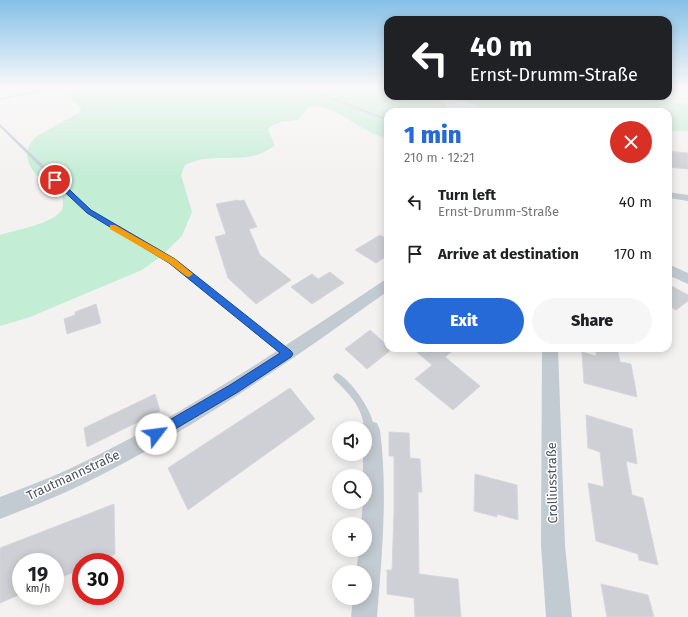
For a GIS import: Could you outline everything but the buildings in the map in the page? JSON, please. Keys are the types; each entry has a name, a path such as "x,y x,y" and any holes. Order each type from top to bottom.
{"street":[{"path":"672,196 688,198"},
{"path":"672,271 688,279"},
{"name":"Trautmannstraße","path":"0,508 73,478 143,442 288,354 384,287"},
{"name":"Crolliusstraße","path":"550,352 553,545 559,617"},
{"path":"364,617 373,519 372,444"}],"lane":[{"path":"0,125 89,212 172,261 288,354"},
{"path":"337,377 354,392 363,406 367,421"}],"green space":[{"path":"71,117 300,117 298,120 280,122 270,127 268,130 275,145 264,152 242,158 208,158 185,165 181,175 192,212 182,236 160,257 142,270 30,317 0,326 0,235 50,220 61,211 63,204 62,196 39,177 28,162 27,153 30,145 37,136"},
{"path":"345,117 384,117 384,137 368,131"},
{"path":"672,117 688,117 688,131 672,131"}],"slow traffic":[{"path":"113,227 172,261 189,274"}],"route":[{"path":"55,180 89,212 172,261 288,354 156,434"}]}
